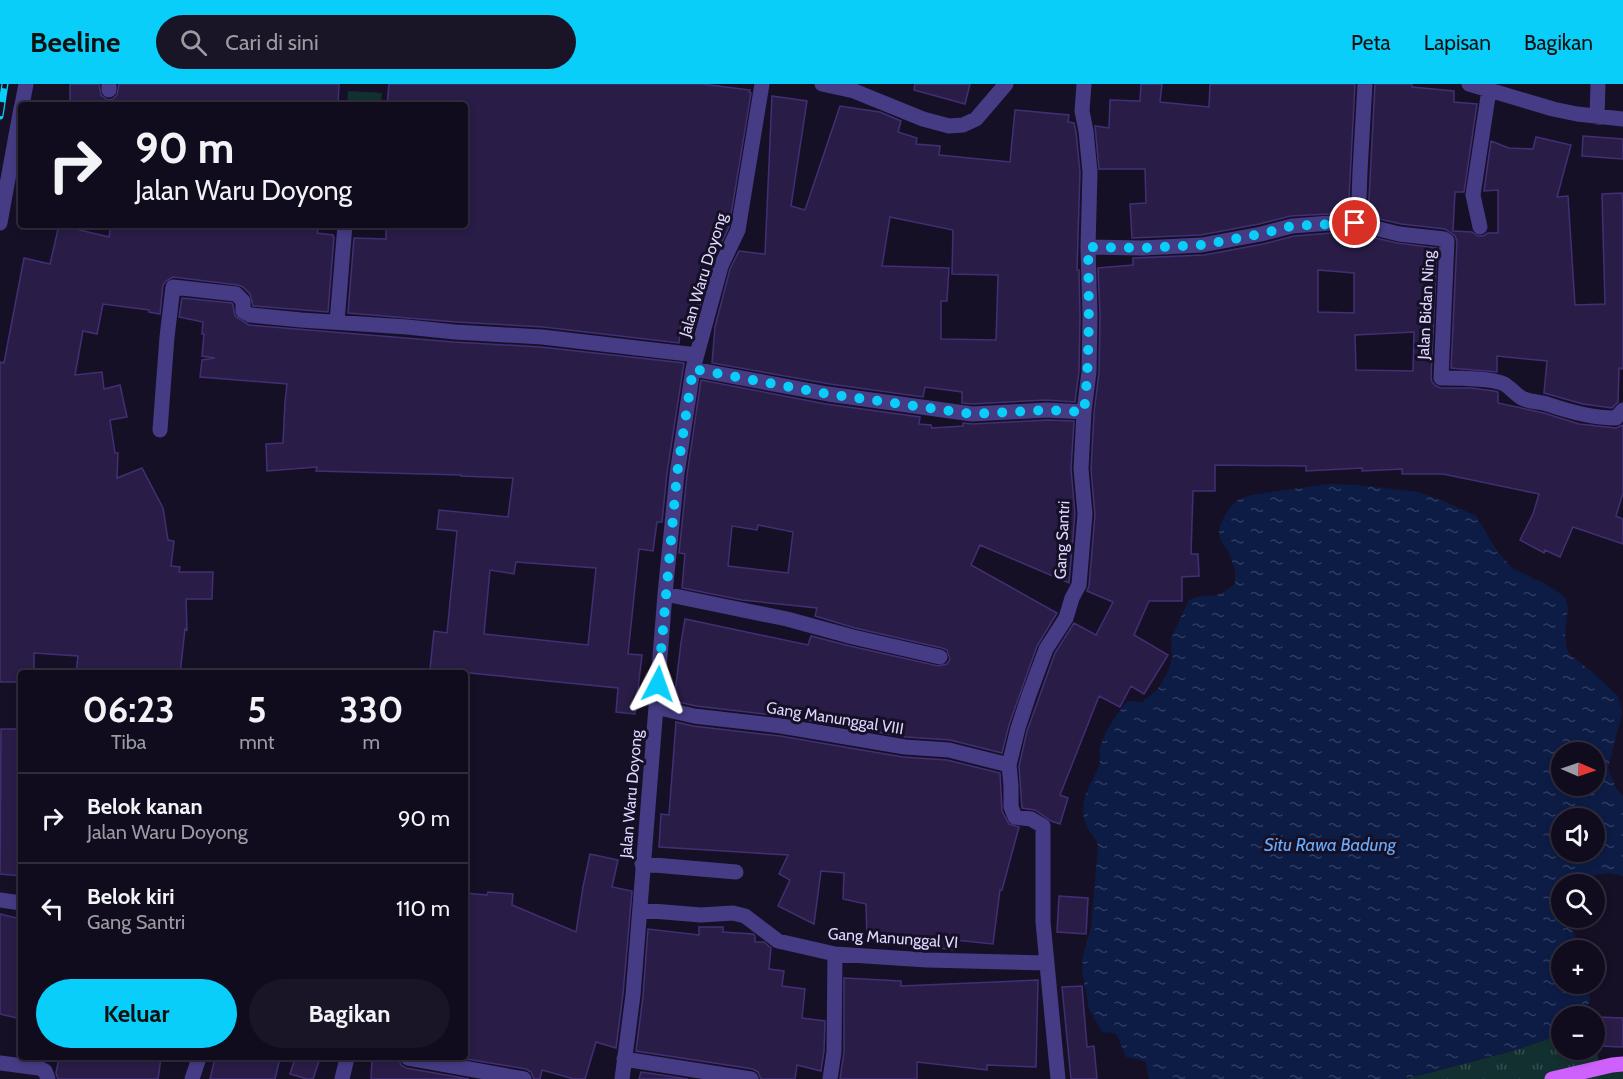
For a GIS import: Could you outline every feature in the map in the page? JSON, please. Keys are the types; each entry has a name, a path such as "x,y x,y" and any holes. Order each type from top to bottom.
{"main road":[{"path":"1551,1079 1623,1064"}],"street":[{"path":"22,102 26,84"},
{"name":"Jalan Waru Doyong","path":"622,1079 633,995 642,864 677,474 695,362 721,266 738,230 762,84"},
{"path":"822,84 854,92 923,119 949,126 963,125 975,119 1006,84"},
{"name":"Gang Santri","path":"1047,963 1043,922 1043,826 1031,819 1015,817 1011,807 1009,765 1029,695 1047,649 1066,618 1079,585 1085,514 1081,470 1089,372 1090,315 1088,247 1090,172 1082,111 1084,84"},
{"path":"1088,247 1142,248 1202,245 1292,226 1355,223 1359,199 1365,84"},
{"path":"1469,84 1553,109 1623,119"},
{"path":"1597,117 1599,84"},
{"path":"1480,227 1473,195 1489,90"},
{"path":"0,223 18,123"},
{"name":"Jalan Bidan Ning","path":"1355,223 1399,234 1447,241 1441,378 1491,380 1504,383 1524,399 1599,418 1616,418 1623,410"},
{"path":"337,322 345,228"},
{"path":"159,430 173,287 236,294 243,301 243,311 250,315 533,337 695,362 828,394 972,414 1047,410 1084,412"},
{"path":"665,594 787,619 940,657"},
{"name":"Gang Manunggal VIII","path":"656,707 694,716 781,726 905,747 949,750 1009,765"},
{"path":"642,864 736,872"},
{"path":"0,900 18,903"},
{"name":"Gang Manunggal VI","path":"640,910 700,915 733,913 745,916 778,941 835,954 927,960 1047,963"},
{"path":"830,1079 834,1052 835,954"},
{"path":"1047,963 1058,1079"},
{"path":"624,1059 751,1079"},
{"path":"192,1079 199,1060"},
{"path":"342,1079 346,1060"},
{"path":"419,1060 524,1079"},
{"path":"0,1063 39,1068 45,1071 48,1079"}],"green space":[{"path":"348,91 382,93 381,102 347,102"},
{"path":"1551,1038 1551,1060 1598,1060 1599,1068 1623,1064 1623,1079 1406,1079 1516,1050"}],"water":[{"name":"Situ Rawa Badung","path":"1328,484 1418,492 1476,516 1497,551 1512,568 1549,586 1565,597 1568,608 1565,633 1569,654 1618,696 1622,713 1608,768 1616,788 1623,796 1623,876 1610,873 1551,874 1551,928 1571,928 1576,940 1551,940 1551,994 1589,994 1590,1000 1588,1006 1551,1006 1551,1038 1516,1050 1405,1079 1149,1079 1146,1062 1126,1057 1115,1033 1102,1032 1089,1009 1082,971 1083,956 1091,928 1098,846 1085,822 1083,810 1085,797 1099,766 1102,741 1115,717 1128,701 1143,702 1157,690 1169,670 1172,657 1171,638 1189,600 1217,595 1235,583 1235,570 1219,532 1228,510 1237,500 1251,495"}],"building":[{"path":"70,84 99,84 101,95 108,100 117,95 119,84 339,84 338,102 70,102"},
{"path":"389,84 702,84 750,90 729,227 712,263 695,324 681,322 679,343 543,327 348,313 354,238 386,239 386,228 468,228 468,102 387,102"},
{"path":"915,84 970,84 965,104 914,90"},
{"path":"1141,84 1162,84 1160,102 1209,107 1210,84 1355,84 1347,213 1291,216 1201,235 1132,238 1130,204 1146,203 1145,169 1099,169 1095,126 1109,128 1110,100 1140,101"},
{"path":"1375,84 1412,84 1412,87 1454,91 1454,102 1477,104 1464,192 1455,192 1453,231 1472,232 1478,236 1498,233 1498,190 1484,191 1491,141 1509,148 1533,149 1536,137 1571,145 1557,197 1568,196 1575,305 1605,304 1602,194 1622,193 1623,369 1619,368 1618,402 1612,408 1583,404 1544,393 1547,361 1497,356 1497,372 1451,368 1457,241 1455,236 1445,229 1401,224 1366,216 1369,199"},
{"path":"772,96 807,101 791,206 805,210 840,106 880,112 901,121 898,132 917,138 916,144 940,146 939,155 1010,162 1015,110 1069,115 1068,122 1074,123 1076,132 1080,172 1077,270 1079,270 1080,315 1079,371 1075,402 1046,400 962,403 962,392 925,387 923,397 830,384 712,363 715,327 730,269 739,251 765,254","holes":["890,217 953,230 952,274 998,275 996,340 941,339 941,301 947,301 949,268 882,266"]},
{"path":"1583,136 1623,139 1623,159 1582,156"},
{"path":"58,228 72,228 109,237 110,228 318,228 317,233 334,237 328,312 253,306 250,294 238,285 173,277 163,285 160,314 149,312 149,310 103,304 97,334 83,331 75,375 102,372 104,389 120,385 127,417 110,420 115,453 118,453 117,478 142,468 163,508 168,540 174,541 171,566 180,567 179,572 213,572 212,599 186,599 187,630 185,629 180,670 76,670 78,656 34,653 34,670 18,670 18,682 0,682 0,362 4,363 24,258 50,264"},
{"path":"1354,233 1397,243 1437,248 1432,382 1441,388 1471,388 1498,392 1498,403 1544,413 1579,424 1616,428 1623,425 1623,493 1616,516 1623,519 1623,544 1573,527 1560,557 1545,550 1544,553 1520,540 1533,514 1539,494 1443,474 1402,474 1402,469 1362,471 1362,468 1306,471 1306,466 1215,465 1215,491 1193,491 1191,554 1198,554 1199,576 1182,577 1182,601 1149,601 1134,635 1168,655 1144,694 1131,686 1120,707 1099,696 1060,795 1068,798 1060,824 1051,821 1035,810 1022,808 1019,766 1027,731 1055,653 1074,623 1096,635 1113,602 1087,591 1095,515 1091,469 1099,372 1098,268 1133,265 1133,258 1204,255 1294,236","holes":["1318,270 1354,273 1354,313 1318,312","1414,332 1413,371 1356,370 1355,335"]},
{"path":"182,298 232,303 235,316 249,325 541,347 684,363 662,522 657,522 653,551 639,549 628,654 642,655 635,714 616,712 618,688 468,673 468,670 430,669 434,631 447,633 457,531 437,529 439,510 508,517 513,478 316,471 317,467 267,471 266,444 283,443 287,384 200,377 202,360 215,358 202,356 203,322 179,317","holes":["516,562 596,568 588,645 484,634 490,570 514,574"]},
{"path":"701,380 826,404 920,417 919,424 931,425 932,428 963,426 963,423 1074,421 1071,469 1075,514 1069,583 980,545 971,565 1057,613 1037,646 1009,725 1002,753 950,740 906,737 674,701 685,619 808,645 811,636 938,666 947,664 950,659 947,650 942,648 855,628 815,616 817,608 742,600 682,588 685,554 679,553 687,475","holes":["758,525 793,532 788,573 728,566 732,526 757,530"]},
{"path":"676,722 780,736 903,757 947,760 1000,773 1002,811 1009,824 1019,827 1002,890 1000,890 993,944 955,940 954,950 924,946 924,939 867,939 866,904 843,899 844,873 821,871 814,924 778,906 790,880 779,874 788,855 659,847 661,814 669,815"},
{"path":"1,729 18,729 18,876 0,874"},
{"path":"590,854 618,860 612,887 632,891 616,1048 596,1042 585,1079 574,1079 542,1070 540,1079 534,1079 531,1072 526,1069 468,1059 468,893 513,894 512,905 576,932"},
{"path":"1059,896 1088,898 1086,934 1057,932"},
{"path":"0,914 18,918 18,1018 0,1014"},
{"path":"699,927 723,927 723,932 753,934 755,942 764,942 771,948 769,969 784,971 782,986 805,989 802,1018 825,1021 821,1071 797,1065 795,1079 761,1079 758,1072 753,1069 636,1051 648,929 699,935"},
{"path":"844,978 901,981 901,986 1038,980 1036,1067 987,1065 987,1070 917,1062 917,1079 840,1079 844,1052"},
{"path":"1082,986 1087,1047 1094,1046 1097,1079 1071,1079 1062,987"},
{"path":"1605,1017 1623,1018 1623,1047 1605,1046"},
{"path":"59,1060 161,1060 158,1079 58,1079 56,1073"},
{"path":"215,1060 280,1060 275,1079 210,1079"},
{"path":"294,1060 319,1060 313,1079 290,1074"},
{"path":"372,1060 399,1060 406,1068 469,1079 371,1079"},
{"path":"641,1072 688,1079 639,1079"}],"railway":[{"path":"0,116 5,84"}],"route":[{"path":"658,684 677,474 693,369 828,394 972,414 1047,410 1084,412 1089,372 1088,247 1142,248 1202,245 1292,226 1355,223"}]}
